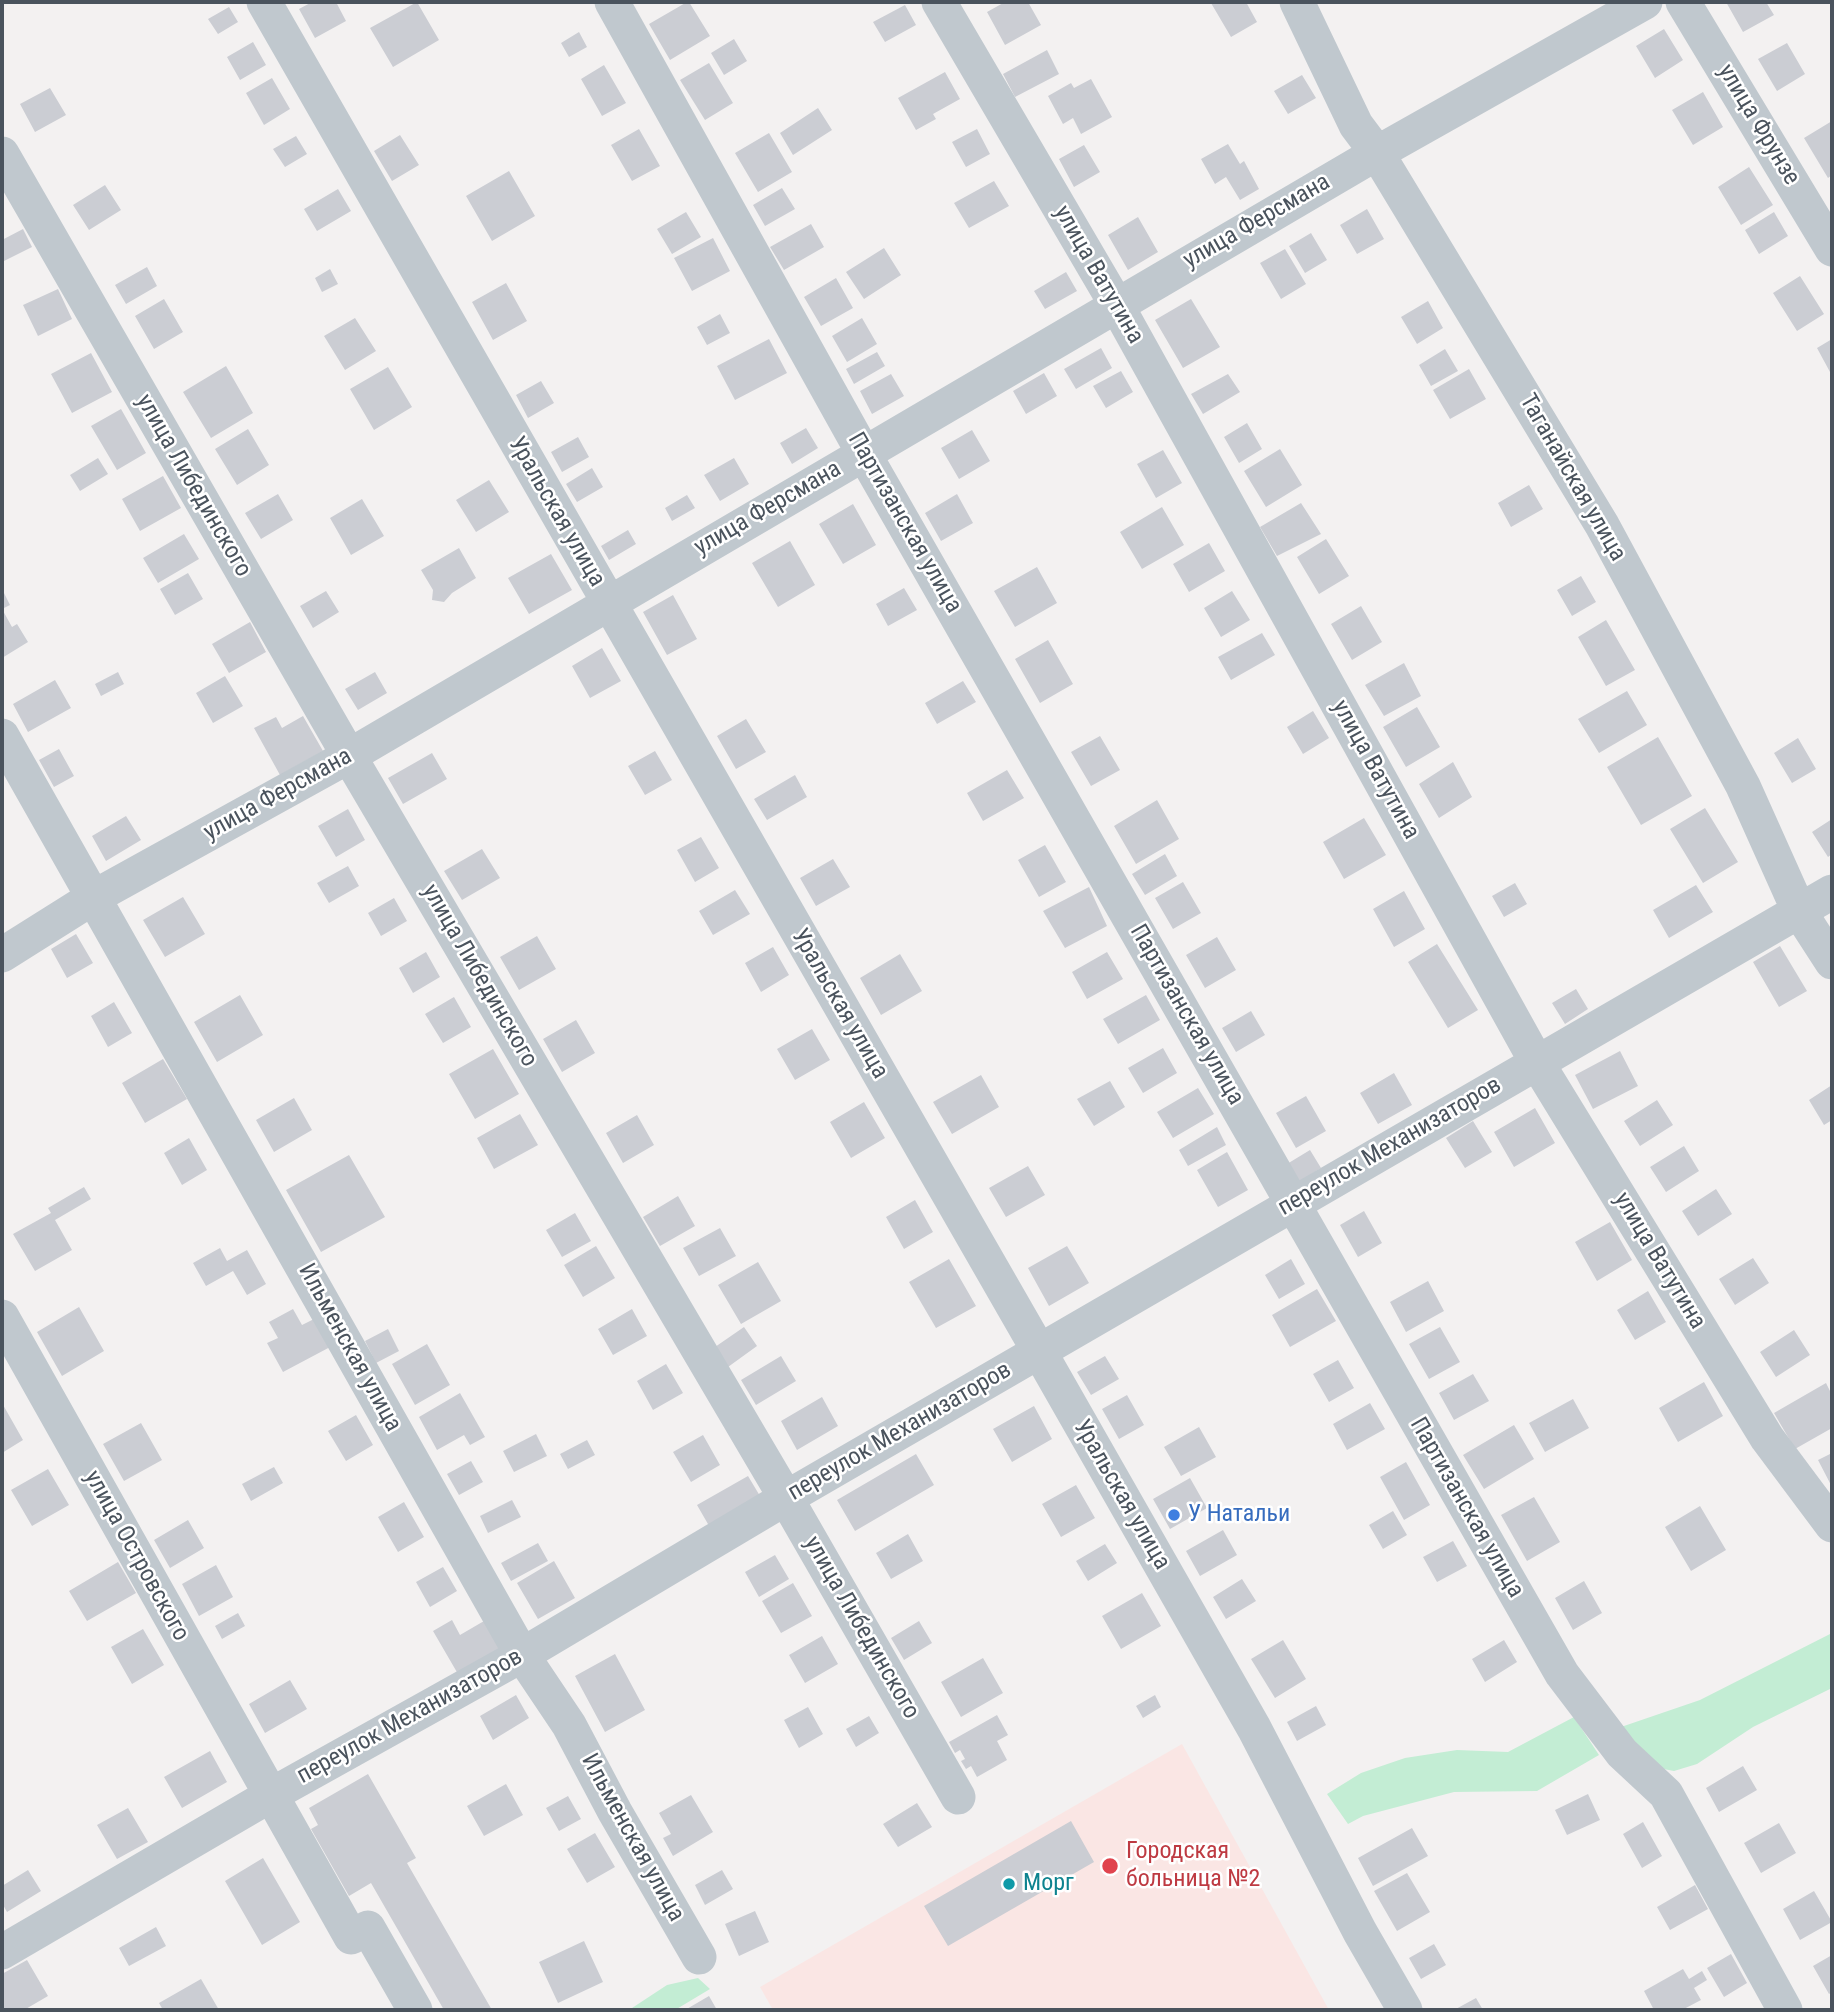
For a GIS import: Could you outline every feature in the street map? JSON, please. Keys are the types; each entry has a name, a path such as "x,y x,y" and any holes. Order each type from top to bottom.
{"street":[{"name":"Уральская улица","path":"264,2 1254,1728 1360,1932 1405,2010"},
{"name":"Партизанская улица","path":"612,2 864,454 1562,1674 1622,1753 1666,1794 1786,2010"},
{"name":"улица Ватутина","path":"939,2 1116,304 1536,1061 1767,1438 1832,1525"},
{"name":"Таганайская улица","path":"1297,2 1356,125 1377,153 1602,524 1742,786 1798,911 1832,962"},
{"name":"улица Ферсмана","path":"2,955 94,897 349,756 1116,304 1645,2"},
{"name":"улица Фрунзе","path":"1684,2 1832,249"},
{"name":"улица Либединского","path":"2,154 349,756 786,1498 958,1797"},
{"name":"Ильменская улица","path":"2,736 522,1655 569,1725 615,1812 699,1957"},
{"name":"переулок Механизаторов","path":"6,1940 522,1655 1536,1061 1832,892"},
{"name":"улица Островского","path":"2,1317 271,1795"},
{"path":"271,1795 351,1937 368,1928 415,2010"}],"shaded area":[{"name":"Городская больница №2","path":"1182,1744 1329,2010 773,2010 760,1987"}],"green space":[{"path":"1832,1633 1832,1688 1753,1727 1697,1764 1674,1771 1653,1767 1621,1727 1700,1700"},
{"path":"1574,1717 1599,1755 1537,1791 1454,1792 1363,1816 1348,1824 1327,1794 1361,1773 1405,1758 1457,1750 1508,1752"},
{"path":"698,1978 710,1989 675,2010 629,2010 667,1985"}],"building":[{"path":"312,2 336,2 346,21 315,38 299,9"},
{"path":"417,2 439,40 393,67 370,28"},
{"path":"687,2 710,36 670,60 649,24"},
{"path":"1005,2 1028,2 1041,25 1005,45 987,12"},
{"path":"1246,2 1257,22 1231,37 1211,3"},
{"path":"1726,2 1766,2 1774,15 1743,32"},
{"path":"905,5 916,25 885,42 873,22"},
{"path":"229,7 238,22 218,34 208,19"},
{"path":"1664,29 1683,60 1655,78 1636,46"},
{"path":"579,32 587,47 569,57 561,43"},
{"path":"734,39 747,61 724,75 711,53"},
{"path":"253,42 266,65 240,80 227,57"},
{"path":"1787,43 1805,74 1777,91 1758,59"},
{"path":"1047,50 1059,74 1015,97 1003,74"},
{"path":"709,63 733,103 705,120 680,80"},
{"path":"604,65 626,103 602,116 581,79"},
{"path":"945,72 960,99 933,114 936,119 916,130 898,98"},
{"path":"1302,75 1316,98 1288,114 1274,91"},
{"path":"272,78 290,109 264,125 246,93"},
{"path":"1091,79 1112,117 1081,134 1073,118 1063,124 1048,96 1071,83 1074,88"},
{"path":"50,88 66,115 35,132 20,104"},
{"path":"1703,92 1723,127 1693,145 1672,110"},
{"path":"818,108 832,130 793,155 780,133"},
{"path":"1832,121 1832,175 1828,178 1804,138"},
{"path":"639,129 660,166 632,181 611,145"},
{"path":"977,129 990,154 966,167 952,142"},
{"path":"769,133 792,172 758,192 735,153"},
{"path":"400,135 419,165 392,181 374,151"},
{"path":"296,136 307,154 285,167 273,149"},
{"path":"1228,144 1240,164 1244,161 1259,189 1240,200 1226,177 1215,184 1201,159"},
{"path":"1084,145 1100,172 1074,187 1059,159"},
{"path":"1749,167 1773,205 1741,225 1718,187"},
{"path":"509,171 535,216 492,241 466,196"},
{"path":"994,181 1009,206 969,228 954,203"},
{"path":"105,185 121,210 89,230 73,205"},
{"path":"782,188 795,209 765,226 753,205"},
{"path":"338,189 351,211 317,231 304,209"},
{"path":"1367,209 1384,239 1357,254 1340,225"},
{"path":"686,212 701,237 672,254 657,229"},
{"path":"1774,212 1788,236 1759,254 1745,230"},
{"path":"1138,217 1158,252 1128,270 1108,235"},
{"path":"811,224 824,247 784,270 770,247"},
{"path":"23,229 32,247 4,261 2,240"},
{"path":"1311,233 1327,260 1305,273 1289,246"},
{"path":"713,238 730,271 692,291 674,258"},
{"path":"884,248 901,275 864,299 846,272"},
{"path":"1285,249 1306,284 1281,299 1260,263"},
{"path":"147,267 157,286 126,304 115,285"},
{"path":"330,269 338,284 322,292 315,278"},
{"path":"1066,272 1077,291 1045,309 1034,291"},
{"path":"1800,276 1824,314 1797,331 1773,293"},
{"path":"836,278 853,308 821,326 804,297"},
{"path":"506,283 527,321 493,340 472,302"},
{"path":"58,289 72,319 38,336 23,305"},
{"path":"164,299 183,332 154,349 135,316"},
{"path":"1191,299 1220,347 1183,368 1155,320"},
{"path":"1428,301 1443,328 1417,344 1401,317"},
{"path":"720,314 730,333 707,345 697,327"},
{"path":"355,318 376,351 345,370 324,336"},
{"path":"862,318 877,344 847,362 832,336"},
{"path":"769,339 787,373 735,400 717,366"},
{"path":"1832,339 1832,371 1830,372 1817,348"},
{"path":"1101,348 1112,368 1076,389 1064,369"},
{"path":"1445,349 1458,371 1431,386 1419,365"},
{"path":"877,352 885,366 854,384 846,369"},
{"path":"91,353 112,392 72,413 51,374"},
{"path":"226,366 253,413 211,438 183,392"},
{"path":"388,367 412,407 374,430 350,389"},
{"path":"1469,369 1486,399 1450,419 1433,390"},
{"path":"1121,371 1133,392 1106,408 1093,386"},
{"path":"1044,373 1057,396 1026,414 1013,391"},
{"path":"891,374 904,396 872,414 860,391"},
{"path":"1228,374 1240,392 1203,414 1191,394"},
{"path":"541,381 554,403 528,418 516,395"},
{"path":"121,409 146,453 117,470 91,426"},
{"path":"1247,423 1262,449 1239,463 1224,437"},
{"path":"806,428 818,448 792,464 780,443"},
{"path":"248,429 269,465 237,485 215,449"},
{"path":"972,430 990,461 959,479 941,448"},
{"path":"578,437 589,457 562,472 551,452"},
{"path":"1280,449 1302,485 1266,507 1244,471"},
{"path":"1163,450 1182,483 1156,498 1137,464"},
{"path":"98,458 108,474 80,491 70,475"},
{"path":"734,458 749,484 720,501 704,475"},
{"path":"592,468 603,487 577,502 566,484"},
{"path":"163,476 181,508 140,531 122,499"},
{"path":"489,480 509,512 476,532 456,500"},
{"path":"1529,485 1543,509 1511,527 1498,503"},
{"path":"278,494 293,520 261,539 245,513"},
{"path":"957,494 973,523 941,541 925,513"},
{"path":"687,495 695,508 672,521 665,508"},
{"path":"362,499 384,536 351,555 330,518"},
{"path":"1301,503 1321,534 1277,556 1260,527"},
{"path":"853,504 876,545 843,564 819,524"},
{"path":"1162,507 1184,545 1142,569 1120,532"},
{"path":"628,530 636,544 609,560 601,546"},
{"path":"184,534 199,559 158,583 143,558"},
{"path":"1326,539 1349,576 1319,594 1297,557"},
{"path":"790,541 815,585 778,607 752,563"},
{"path":"1209,543 1225,571 1189,592 1173,564"},
{"path":"459,548 476,578 452,593 444,602 432,600 433,590 421,570"},
{"path":"551,554 572,590 529,614 508,578"},
{"path":"1037,567 1057,603 1015,627 994,591"},
{"path":"188,573 203,599 175,615 160,589"},
{"path":"1581,576 1596,602 1572,616 1557,590"},
{"path":"904,588 917,610 888,626 876,604"},
{"path":"2,589 10,605 2,609"},
{"path":"326,591 339,612 313,628 300,606"},
{"path":"1232,591 1250,620 1221,637 1204,608"},
{"path":"673,595 697,639 667,655 643,612"},
{"path":"1361,606 1382,642 1352,660 1331,624"},
{"path":"2,609 12,627 17,624 28,642 2,658"},
{"path":"1606,620 1635,670 1606,686 1578,637"},
{"path":"250,622 266,652 229,673 212,644"},
{"path":"1262,633 1275,655 1231,680 1218,657"},
{"path":"1048,640 1073,684 1040,703 1015,659"},
{"path":"602,648 621,681 590,698 572,666"},
{"path":"1404,663 1421,696 1384,716 1365,685"},
{"path":"118,672 124,684 101,696 95,684"},
{"path":"375,672 387,693 358,710 345,689"},
{"path":"225,676 243,706 213,723 196,693"},
{"path":"55,680 71,708 28,732 13,704"},
{"path":"963,681 976,702 937,724 925,703"},
{"path":"1627,691 1647,725 1599,753 1578,719"},
{"path":"1417,707 1440,747 1406,767 1383,727"},
{"path":"1313,711 1329,738 1303,754 1287,727"},
{"path":"303,716 323,751 280,775 254,728 276,717 282,728"},
{"path":"746,719 766,752 736,769 717,736"},
{"path":"1100,736 1120,770 1091,786 1071,752"},
{"path":"1658,737 1692,796 1641,825 1607,767"},
{"path":"1798,738 1816,769 1792,783 1774,753"},
{"path":"59,749 74,776 54,787 39,760"},
{"path":"655,751 672,780 645,795 628,766"},
{"path":"432,753 447,779 403,804 388,778"},
{"path":"1453,762 1472,797 1439,818 1419,784"},
{"path":"1007,770 1024,798 983,821 967,793"},
{"path":"795,775 807,797 767,820 754,799"},
{"path":"1157,800 1179,839 1136,864 1114,826"},
{"path":"1705,808 1738,862 1703,883 1670,829"},
{"path":"348,809 365,840 336,857 318,826"},
{"path":"126,816 141,840 106,861 92,836"},
{"path":"1364,818 1386,855 1344,879 1323,842"},
{"path":"1832,819 1832,854 1828,857 1812,832"},
{"path":"701,837 719,868 695,882 677,850"},
{"path":"1045,845 1066,882 1039,897 1018,860"},
{"path":"482,849 500,878 462,900 444,871"},
{"path":"1165,854 1177,876 1145,895 1132,874"},
{"path":"833,859 850,887 816,906 800,878"},
{"path":"348,866 359,886 329,903 317,883"},
{"path":"1183,882 1201,913 1173,929 1155,898"},
{"path":"1515,883 1527,904 1504,917 1492,896"},
{"path":"1696,885 1713,912 1669,938 1653,910"},
{"path":"1089,887 1107,926 1065,948 1043,911"},
{"path":"735,890 750,914 713,935 699,911"},
{"path":"1404,891 1425,929 1394,947 1373,909"},
{"path":"183,897 205,934 165,957 143,920"},
{"path":"394,898 407,921 381,936 368,913"},
{"path":"76,934 93,963 67,978 51,949"},
{"path":"537,936 556,969 519,990 500,957"},
{"path":"1217,937 1236,970 1205,988 1186,955"},
{"path":"1437,944 1478,1010 1448,1028 1408,962"},
{"path":"1780,946 1807,991 1779,1007 1753,962"},
{"path":"773,947 789,975 761,992 745,963"},
{"path":"426,952 440,977 413,993 399,968"},
{"path":"1107,952 1123,979 1087,999 1072,972"},
{"path":"900,954 922,991 881,1015 860,978"},
{"path":"1576,989 1588,1009 1565,1024 1552,1003"},
{"path":"240,995 263,1035 217,1062 194,1022"},
{"path":"1146,995 1160,1020 1118,1044 1103,1019"},
{"path":"454,997 471,1027 443,1043 425,1014"},
{"path":"114,1002 132,1033 108,1047 91,1016"},
{"path":"1251,1011 1265,1035 1236,1052 1222,1028"},
{"path":"576,1020 595,1053 562,1072 543,1039"},
{"path":"812,1029 830,1060 795,1080 777,1049"},
{"path":"1163,1048 1177,1073 1143,1093 1128,1068"},
{"path":"493,1049 519,1094 475,1119 449,1074"},
{"path":"1620,1051 1638,1086 1593,1109 1575,1075"},
{"path":"163,1059 187,1099 145,1123 122,1083"},
{"path":"1394,1073 1412,1105 1378,1124 1360,1093"},
{"path":"981,1075 999,1107 952,1134 933,1102"},
{"path":"1110,1081 1125,1107 1094,1126 1077,1099"},
{"path":"1832,1085 1832,1120 1824,1125 1809,1100"},
{"path":"1198,1088 1214,1114 1173,1138 1157,1112"},
{"path":"1306,1096 1326,1131 1296,1148 1276,1113"},
{"path":"294,1098 312,1130 274,1152 256,1120"},
{"path":"1657,1100 1673,1125 1640,1146 1624,1121"},
{"path":"864,1102 885,1138 851,1158 830,1122"},
{"path":"1535,1108 1555,1143 1514,1167 1494,1132"},
{"path":"520,1114 538,1145 494,1169 477,1138"},
{"path":"637,1115 654,1145 623,1163 606,1133"},
{"path":"1473,1121 1492,1152 1465,1168 1446,1138"},
{"path":"1217,1127 1226,1145 1188,1166 1179,1150"},
{"path":"189,1138 207,1170 182,1185 164,1153"},
{"path":"1684,1146 1699,1171 1666,1192 1650,1167"},
{"path":"1310,1150 1321,1168 1299,1182 1287,1164"},
{"path":"1227,1152 1248,1190 1218,1207 1197,1170"},
{"path":"349,1155 385,1217 321,1252 286,1190"},
{"path":"1028,1166 1045,1195 1006,1217 989,1188"},
{"path":"84,1187 91,1199 55,1220 72,1250 35,1271 13,1234 51,1213 48,1208"},
{"path":"1716,1189 1732,1214 1698,1236 1682,1211"},
{"path":"678,1196 695,1226 660,1246 643,1217"},
{"path":"915,1200 933,1232 904,1249 886,1217"},
{"path":"1364,1211 1382,1243 1358,1257 1340,1225"},
{"path":"575,1213 591,1241 562,1257 546,1230"},
{"path":"1610,1222 1632,1260 1597,1281 1575,1242"},
{"path":"720,1228 736,1256 699,1276 683,1248"},
{"path":"596,1246 615,1278 583,1297 564,1265"},
{"path":"1067,1246 1089,1283 1049,1306 1028,1268"},
{"path":"220,1248 227,1261 247,1250 266,1284 247,1295 233,1271 206,1286 193,1263"},
{"path":"1753,1258 1769,1283 1735,1305 1719,1279"},
{"path":"949,1259 976,1306 936,1328 909,1282"},
{"path":"1291,1259 1305,1284 1279,1299 1265,1275"},
{"path":"758,1262 781,1301 741,1324 718,1285"},
{"path":"1428,1281 1444,1311 1406,1332 1390,1302"},
{"path":"1317,1289 1336,1321 1290,1347 1272,1315"},
{"path":"1648,1291 1666,1322 1635,1340 1617,1310"},
{"path":"79,1307 104,1351 62,1376 37,1332"},
{"path":"293,1309 302,1325 316,1318 332,1346 283,1372 267,1343 278,1338 269,1322"},
{"path":"632,1309 647,1336 613,1355 598,1329"},
{"path":"744,1327 757,1346 728,1367 715,1347"},
{"path":"1440,1327 1460,1362 1429,1379 1409,1344"},
{"path":"388,1329 399,1351 376,1363 365,1341"},
{"path":"1794,1330 1810,1355 1776,1377 1760,1352"},
{"path":"427,1344 450,1385 415,1405 392,1364"},
{"path":"781,1356 796,1381 756,1405 741,1380"},
{"path":"1105,1356 1119,1379 1091,1395 1077,1372"},
{"path":"1338,1360 1354,1388 1329,1402 1313,1374"},
{"path":"666,1364 683,1393 653,1410 637,1381"},
{"path":"1473,1374 1489,1401 1454,1420 1439,1393"},
{"path":"1704,1382 1723,1416 1678,1442 1659,1408"},
{"path":"1826,1383 1832,1395 1832,1428 1795,1449 1774,1413"},
{"path":"460,1393 485,1437 470,1445 464,1435 437,1450 419,1417"},
{"path":"1127,1395 1144,1425 1119,1439 1102,1409"},
{"path":"822,1397 838,1426 797,1450 781,1421"},
{"path":"1573,1399 1589,1428 1545,1452 1529,1423"},
{"path":"2,1403 23,1440 2,1453"},
{"path":"1370,1403 1385,1429 1347,1450 1333,1424"},
{"path":"1034,1406 1052,1439 1012,1462 993,1429"},
{"path":"356,1415 373,1445 346,1461 328,1431"},
{"path":"141,1423 162,1460 124,1481 103,1444"},
{"path":"1514,1425 1534,1459 1484,1489 1463,1455"},
{"path":"1199,1427 1216,1457 1181,1476 1164,1447"},
{"path":"536,1434 547,1456 514,1472 503,1451"},
{"path":"703,1435 720,1465 691,1482 673,1452"},
{"path":"587,1440 595,1455 568,1469 560,1454"},
{"path":"1832,1453 1832,1487 1818,1460"},
{"path":"916,1454 934,1485 855,1531 837,1500"},
{"path":"471,1461 483,1482 459,1495 447,1474"},
{"path":"1406,1462 1430,1505 1404,1520 1380,1477"},
{"path":"274,1467 283,1483 251,1501 242,1484"},
{"path":"48,1469 69,1505 32,1526 11,1490"},
{"path":"748,1476 763,1501 712,1531 697,1505"},
{"path":"1190,1478 1207,1508 1170,1529 1153,1499"},
{"path":"1076,1485 1095,1518 1061,1537 1042,1504"},
{"path":"1534,1497 1560,1542 1527,1561 1501,1515"},
{"path":"512,1500 521,1517 488,1533 480,1516"},
{"path":"404,1502 424,1537 398,1552 378,1517"},
{"path":"1700,1506 1726,1550 1691,1571 1665,1527"},
{"path":"1393,1511 1407,1535 1383,1549 1369,1525"},
{"path":"188,1520 204,1548 170,1568 154,1540"},
{"path":"1223,1530 1237,1555 1200,1576 1186,1551"},
{"path":"908,1534 923,1561 891,1579 876,1553"},
{"path":"1453,1541 1467,1566 1437,1582 1423,1557"},
{"path":"538,1543 548,1561 511,1581 501,1563"},
{"path":"1105,1544 1117,1563 1088,1581 1076,1561"},
{"path":"775,1555 789,1579 759,1597 745,1572"},
{"path":"554,1561 575,1598 538,1619 517,1583"},
{"path":"118,1562 136,1593 87,1621 69,1591"},
{"path":"216,1565 233,1597 199,1616 182,1584"},
{"path":"443,1567 457,1591 430,1607 416,1582"},
{"path":"1242,1579 1256,1601 1226,1619 1213,1597"},
{"path":"1584,1581 1602,1613 1573,1630 1555,1598"},
{"path":"793,1583 812,1616 781,1633 762,1601"},
{"path":"1142,1593 1161,1626 1121,1649 1102,1616"},
{"path":"238,1613 245,1626 222,1639 215,1626"},
{"path":"452,1620 460,1635 484,1621 501,1649 458,1674 433,1631"},
{"path":"919,1621 932,1643 904,1660 891,1638"},
{"path":"143,1629 164,1665 132,1684 111,1647"},
{"path":"822,1636 838,1664 805,1683 789,1655"},
{"path":"1283,1640 1306,1679 1275,1698 1251,1659"},
{"path":"1504,1640 1517,1662 1485,1682 1472,1659"},
{"path":"615,1654 645,1710 605,1732 575,1676"},
{"path":"983,1658 1003,1693 961,1717 941,1682"},
{"path":"290,1680 307,1709 265,1733 249,1704"},
{"path":"516,1695 529,1718 493,1740 480,1716"},
{"path":"1155,1695 1161,1707 1143,1718 1136,1706"},
{"path":"1316,1706 1326,1725 1297,1741 1287,1722"},
{"path":"808,1707 823,1734 799,1748 784,1720"},
{"path":"997,1715 1008,1735 997,1741 1007,1760 977,1777 971,1766 966,1769 961,1761 965,1759 960,1750 955,1753 949,1742"},
{"path":"869,1716 879,1733 856,1747 846,1729"},
{"path":"210,1751 227,1782 182,1808 164,1777"},
{"path":"1743,1766 1757,1790 1719,1812 1706,1788"},
{"path":"368,1774 416,1858 407,1863 492,2010 444,2010 371,1883 349,1896 311,1829 318,1825 309,1808"},
{"path":"506,1784 523,1815 484,1836 467,1806"},
{"path":"1588,1794 1600,1820 1567,1835 1555,1810"},
{"path":"691,1795 713,1832 673,1856 663,1838 671,1834 659,1813"},
{"path":"568,1796 581,1819 559,1831 546,1808"},
{"path":"917,1803 932,1827 898,1847 883,1824"},
{"path":"128,1808 148,1842 117,1859 97,1825"},
{"name":"Морг","path":"1071,1821 1094,1862 948,1946 924,1906"},
{"path":"1643,1822 1662,1856 1642,1868 1623,1834"},
{"path":"1779,1823 1796,1853 1761,1873 1744,1843"},
{"path":"1412,1828 1428,1856 1373,1886 1358,1858"},
{"path":"595,1833 615,1867 587,1883 567,1849"},
{"path":"263,1858 300,1922 262,1945 225,1881"},
{"path":"28,1870 41,1891 7,1912 2,1903 2,1886"},
{"path":"722,1870 733,1889 705,1905 695,1885"},
{"path":"1407,1873 1430,1912 1397,1931 1374,1891"},
{"path":"1695,1885 1708,1909 1670,1930 1657,1907"},
{"path":"1814,1891 1832,1922 1800,1940 1783,1909"},
{"path":"755,1911 769,1942 739,1956 725,1924"},
{"path":"156,1927 166,1946 129,1966 119,1948"},
{"path":"584,1941 603,1982 558,2003 539,1962"},
{"path":"1434,1944 1446,1965 1421,1979 1409,1958"},
{"path":"1731,1954 1747,1983 1724,1997 1707,1968"},
{"path":"1832,1955 1832,1992 1829,1994 1813,1966"},
{"path":"27,1960 48,1996 24,2010 2,2010 2,1974"},
{"path":"1683,1969 1689,1979 1702,1971 1707,1980 1694,1988 1701,2000 1682,2010 1654,2010 1644,1991"},
{"path":"201,1979 219,2010 163,2010 159,2003"},
{"path":"709,1996 717,2010 685,2010"},
{"path":"1476,1998 1483,2010 1454,2010"}],"place":[{"name":"У Натальи","path":"1174,1515"},
{"name":"Городская больница №2","path":"1110,1866"},
{"name":"Морг","path":"1009,1884"}]}
